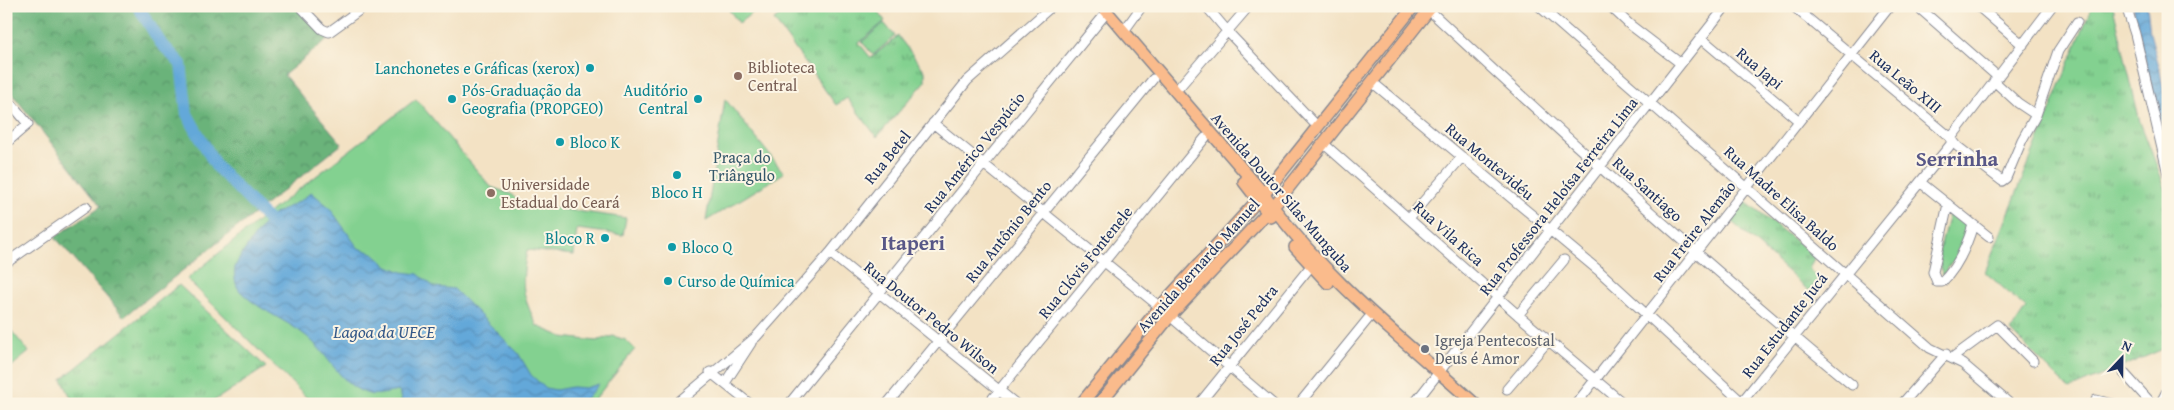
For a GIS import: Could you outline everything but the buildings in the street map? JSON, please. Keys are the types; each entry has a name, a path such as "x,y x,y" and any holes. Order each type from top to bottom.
{"main road":[{"name":"Avenida Doutor Silas Munguba","path":"1093,6 1104,12 1124,32 1175,92 1260,196 1310,266 1368,319 1475,404"},
{"name":"Avenida Bernardo Manuel","path":"1081,404 1160,307 1260,196 1414,6"},
{"name":"Avenida Bernardo Manuel","path":"1099,404 1170,316 1270,209 1431,8"},
{"name":"Avenida Doutor Silas Munguba","path":"1104,12 1153,79 1260,196"},
{"name":"Avenida Doutor Silas Munguba","path":"1270,209 1326,271 1437,375 1464,404"}],"street":[{"path":"300,6 322,29 329,32 365,6"},
{"name":"Rua Betel","path":"725,382 756,336 830,252 934,123 955,94 977,70 1015,41 1052,6"},
{"path":"1124,32 1142,6"},
{"path":"1206,6 1228,32 1317,126"},
{"path":"1175,92 1249,6"},
{"name":"Rua Madre Elisa Baldo","path":"1539,6 1930,348 1963,364 2010,404"},
{"path":"1610,6 1680,63"},
{"name":"Rua Professora Heloísa Ferreira Lima","path":"1414,404 1726,6"},
{"name":"Rua Leão XIII","path":"1793,6 1951,138 1957,146 1999,181 2006,178 2022,140 2036,115"},
{"name":"Rua Freire Alemão","path":"1576,404 1890,6"},
{"path":"1917,6 1996,79 2018,104 2036,115 2058,51 2076,22"},
{"path":"1978,6 2023,45"},
{"path":"2038,6 2050,10"},
{"path":"2126,6 2135,34 2168,174"},
{"name":"Rua Santiago","path":"1431,8 1519,94 1696,252 1852,385"},
{"name":"Rua Estudante Jucá","path":"1742,403 1795,338 1844,273 1951,144 1951,138 2050,10"},
{"name":"Rua Américo Vespúcio","path":"789,404 1104,12"},
{"name":"Rua Japi","path":"1701,38 1799,121"},
{"name":"Rua Antônio Bento","path":"887,404 1153,79"},
{"name":"Rua Montevidéu","path":"1372,82 1648,314 1742,403"},
{"path":"6,97 28,124 6,143"},
{"path":"934,123 1160,307"},
{"name":"Rua Clóvis Fontenele","path":"988,404 1205,138"},
{"name":"Rua Vila Rica","path":"1323,143 1498,298 1624,404"},
{"path":"1409,218 1462,158"},
{"path":"1920,182 1989,238"},
{"path":"1948,204 1933,272 1938,282 1946,279 1962,254 1973,225"},
{"path":"6,263 86,207"},
{"name":"Rua Doutor Pedro Wilson","path":"830,252 1016,404"},
{"path":"1518,315 1564,260"},
{"name":"Rua José Pedra","path":"1199,404 1310,266"},
{"path":"1170,316 1273,404"},
{"path":"1299,404 1368,319"},
{"path":"1902,404 1949,356 1997,325 2033,361"},
{"name":"Rua Betel","path":"676,404 710,372 756,336"},
{"path":"1507,389 1548,341"},
{"path":"710,372 725,382 750,404"},
{"path":"2123,372 2152,404"},
{"path":"2160,404 2168,389"},
{"path":"2096,400 2113,404"}],"green space":[{"path":"6,6 299,6 328,39 284,75 342,144 124,317 55,237 101,206 6,86"},
{"path":"726,6 761,6 739,23"},
{"path":"792,6 874,6 885,21 859,43 871,58 898,36 925,71 925,82 877,137 847,98 836,105 774,20"},
{"path":"2092,6 2113,6 2140,122 2168,195 2168,347 2069,389 2011,331 2026,308 1985,272"},
{"path":"884,23 895,36 873,55 862,42"},
{"path":"416,99 491,187 511,194 520,203 626,218 623,235 577,229 574,255 527,250 523,281 525,297 537,326 563,337 596,341 613,336 626,340 635,349 591,404 313,404 187,279 267,214"},
{"name":"Praça do Triângulo","path":"725,99 784,173 706,221"},
{"path":"1743,200 1815,256 1809,269 1819,279 1809,291 1729,219"},
{"path":"1950,211 1971,229 1958,255 1942,276 1939,251"},
{"path":"179,285 266,367 209,404 74,404 62,379"},
{"path":"9,328 29,352 6,371 6,330"}],"water":[{"path":"2133,6 2147,6 2150,33 2159,66 2168,113 2168,161"},
{"name":"Lagoa da UECE","path":"311,192 329,207 358,248 373,253 386,265 402,272 418,274 434,287 454,289 518,353 531,375 545,388 556,390 572,387 585,388 599,384 581,404 402,404 399,391 369,394 352,386 308,337 250,300 239,290 235,281 237,263 268,219 303,199"}],"waterway":[{"path":"138,6 160,42 181,64 187,114 216,166 279,231"}],"place":[{"name":"Lanchonetes e Gráficas (xerox)","path":"590,68"},
{"name":"Biblioteca Central","path":"738,76"},
{"name":"Pós-Graduação da Geografia (PROPGEO)","path":"452,99"},
{"name":"Auditório Central","path":"698,99"},
{"name":"Bloco K","path":"560,142"},
{"name":"Bloco H","path":"677,175"},
{"name":"Universidade Estadual do Ceará","path":"491,193"},
{"name":"Bloco R","path":"605,238"},
{"name":"Bloco Q","path":"672,247"},
{"name":"Curso de Química","path":"668,281"},
{"name":"Igreja Pentecostal Deus é Amor","path":"1425,349"}],"district":[{"name":"Serrinha","path":"1957,158"},
{"name":"Itaperi","path":"913,242"}]}
